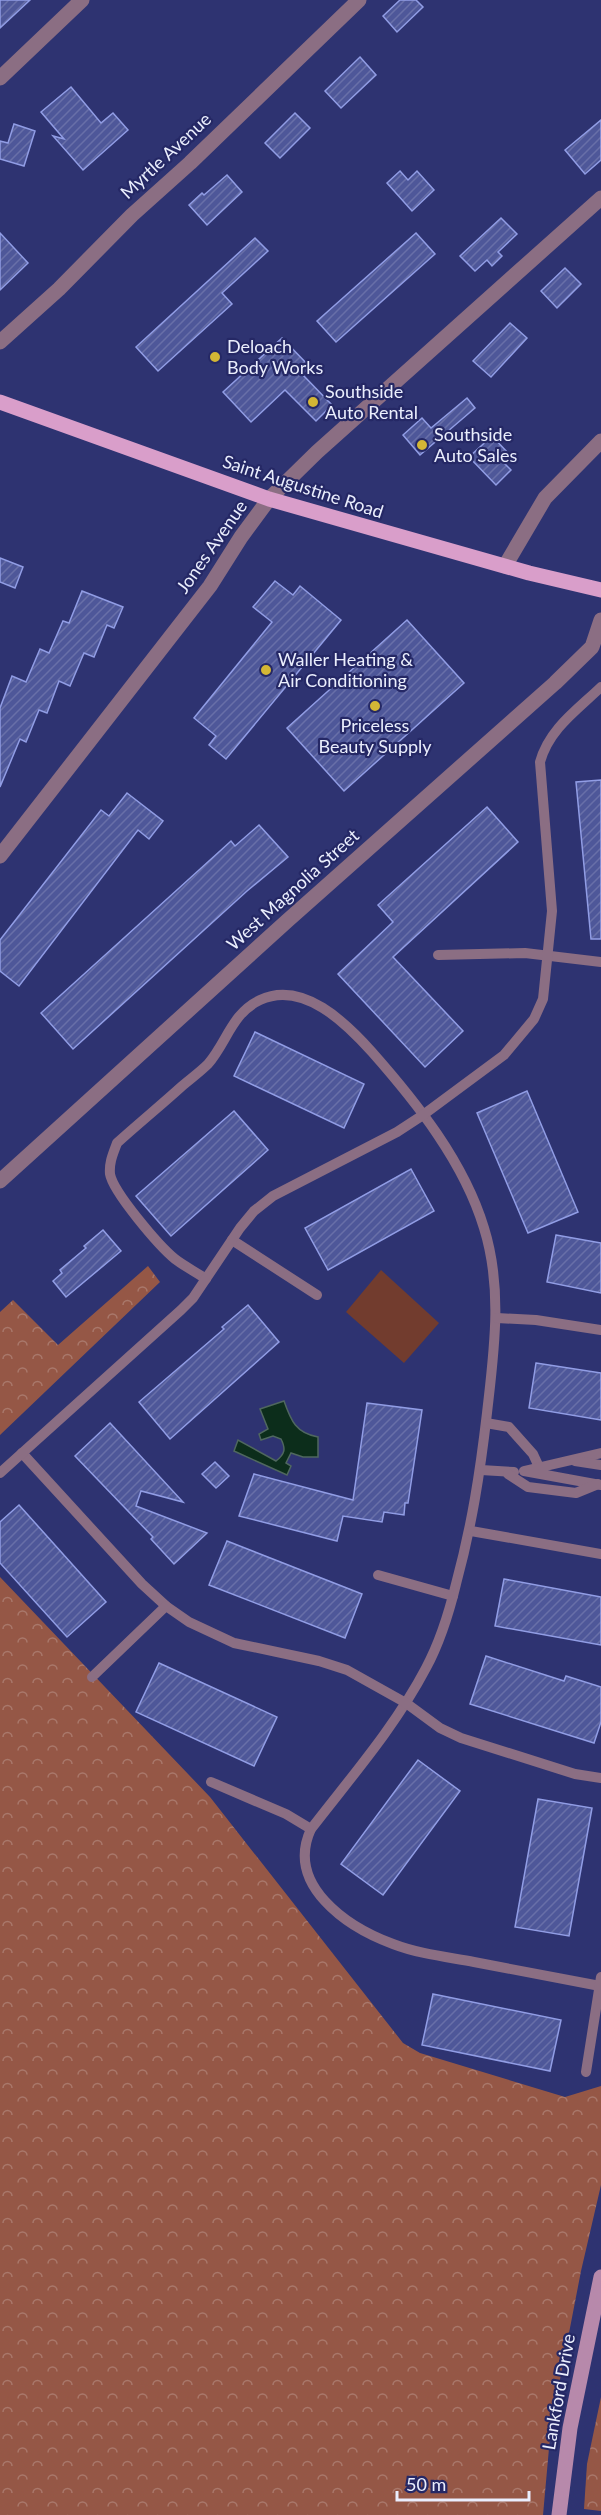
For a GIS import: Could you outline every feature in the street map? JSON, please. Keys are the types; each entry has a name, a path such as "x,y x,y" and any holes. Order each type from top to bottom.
{"main road":[{"name":"Saint Augustine Road","path":"2,407 269,499 505,566 601,590"},
{"name":"Lankford Drive","path":"559,2515 570,2428 601,2277"}],"street":[{"path":"0,78 82,0"},
{"name":"Myrtle Avenue","path":"0,342 59,289 132,215 190,163 341,6 359,0"},
{"name":"Jones Avenue","path":"0,856 210,586 240,537 269,499 317,452 601,198"},
{"path":"505,566 545,498 601,441"},
{"name":"West Magnolia Street","path":"0,1181 555,682 592,647 601,620"}],"lane":[{"path":"0,1473 181,1310 254,1211 273,1196 397,1132 504,1055 522,1036 534,1019 543,999 552,911 540,762 545,746 554,732 601,687"},
{"path":"438,955 525,953 601,962"},
{"path":"206,1279 173,1257 126,1203 116,1190 110,1176 110,1161 117,1143 208,1063 242,1010 262,998 283,996 310,1000 329,1011 358,1036 423,1115 451,1156 484,1226 496,1290 496,1318 481,1470 471,1531 439,1641 406,1703 392,1724 311,1829 304,1843 304,1861 308,1879 322,1898 346,1918 369,1933 393,1944 424,1953 600,1981 586,2072"},
{"path":"232,1240 316,1295"},
{"path":"496,1318 536,1320 601,1330"},
{"path":"486,1423 509,1427 533,1454 539,1467"},
{"path":"22,1453 142,1584 166,1606 209,1633 243,1646 320,1661 347,1670 406,1703 440,1728 461,1738 575,1774 601,1778"},
{"path":"481,1470 508,1474 601,1453"},
{"path":"569,1460 601,1465"},
{"path":"524,1471 600,1484"},
{"path":"508,1474 528,1487 576,1493 600,1484"},
{"path":"471,1531 601,1554"},
{"path":"378,1575 453,1596"},
{"path":"92,1677 166,1606"},
{"path":"211,1782 286,1814 311,1829"}],"green space":[{"path":"148,1266 160,1282 0,1435 0,1312 13,1300 58,1345"},
{"path":"0,1577 210,1797 403,2043 420,2053 565,2097 601,2086 601,2185 581,2271 551,2426 543,2515 0,2515"},
{"path":"601,2397 601,2511 584,2509 587,2464"}],"shaded area":[{"path":"381,1270 439,1323 404,1363 346,1312"},
{"path":"284,1401 295,1425 304,1432 318,1437 318,1457 303,1457 291,1453 286,1463 291,1466 287,1475 234,1451 238,1440 276,1461 283,1454 284,1446 281,1439 273,1436 261,1440 259,1434 268,1429 260,1409"}],"building":[{"path":"0,0 30,0 0,28"},
{"path":"400,0 416,0 423,7 397,32 383,16"},
{"path":"360,57 376,75 341,108 325,91"},
{"path":"71,87 101,123 113,113 128,130 83,170 53,136 64,139 41,112"},
{"path":"295,113 310,128 280,158 265,143"},
{"path":"601,120 601,160 585,174 565,150"},
{"path":"14,124 35,131 24,166 0,159 0,141 8,143"},
{"path":"400,171 408,180 417,171 434,190 412,211 387,183"},
{"path":"227,175 242,192 207,225 189,205"},
{"path":"501,218 517,234 498,252 502,256 492,266 487,260 475,271 460,256"},
{"path":"0,233 28,263 0,290"},
{"path":"416,233 435,254 336,342 317,321"},
{"path":"255,238 268,251 222,293 232,304 158,371 136,347"},
{"path":"565,268 581,284 557,308 541,291"},
{"path":"510,323 527,338 491,377 473,361"},
{"path":"282,338 310,367 302,374 332,405 316,421 285,390 251,422 223,392"},
{"name":"Southside Auto Sales","path":"467,398 475,408 420,455 403,435 422,418 431,428"},
{"path":"492,436 509,454 502,461 511,470 496,485 469,457"},
{"path":"0,558 23,567 15,588 0,582"},
{"name":"Waller Heating & Air Conditioning","path":"275,581 293,595 300,586 341,620 226,759 209,745 216,736 194,718 272,622 253,607"},
{"path":"82,591 123,607 114,628 107,625 94,657 84,653 70,686 59,681 47,713 39,710 26,742 20,739 0,787 0,708 12,676 26,682 40,649 49,653 63,621 69,623"},
{"name":"Priceless Beauty Supply","path":"407,620 464,683 344,791 287,728"},
{"path":"601,780 601,939 591,939 576,782"},
{"path":"127,793 163,821 149,839 138,830 19,986 0,971 0,940 101,810 109,816"},
{"path":"487,807 518,842 393,957 463,1031 425,1067 338,974 393,922 378,905"},
{"path":"259,825 288,857 247,891 73,1049 41,1013 231,841 235,846"},
{"path":"255,1032 364,1084 344,1128 234,1076"},
{"path":"527,1091 578,1212 528,1233 477,1113"},
{"path":"234,1111 268,1150 171,1236 136,1196"},
{"path":"411,1169 434,1211 328,1270 305,1228"},
{"path":"103,1230 121,1251 66,1297 53,1281 62,1273 60,1270"},
{"path":"556,1235 601,1243 601,1293 547,1282"},
{"path":"248,1305 279,1342 170,1439 139,1402 224,1329 222,1327"},
{"path":"536,1363 601,1373 601,1420 529,1408"},
{"path":"367,1403 422,1410 408,1503 405,1503 404,1515 384,1512 382,1522 343,1516 337,1541 239,1516 254,1474 353,1500"},
{"path":"110,1423 183,1502 141,1491 136,1506 207,1533 174,1564 151,1539 153,1537 75,1456"},
{"path":"215,1462 229,1476 216,1488 202,1474"},
{"path":"19,1505 106,1602 67,1637 0,1563 0,1522"},
{"path":"227,1541 362,1594 345,1638 209,1585"},
{"path":"504,1579 601,1597 601,1645 495,1626"},
{"path":"486,1656 564,1681 566,1676 601,1687 601,1722 594,1743 470,1704"},
{"path":"159,1663 277,1717 254,1766 136,1712"},
{"path":"418,1760 460,1791 383,1895 341,1864"},
{"path":"538,1799 592,1808 569,1936 515,1927"},
{"path":"433,1994 561,2020 550,2071 422,2045"}],"place":[{"name":"Deloach Body Works","path":"215,357"},
{"name":"Southside Auto Rental","path":"313,402"},
{"name":"Southside Auto Sales","path":"422,445"},
{"name":"Waller Heating & Air Conditioning","path":"266,670"},
{"name":"Priceless Beauty Supply","path":"375,706"}]}
